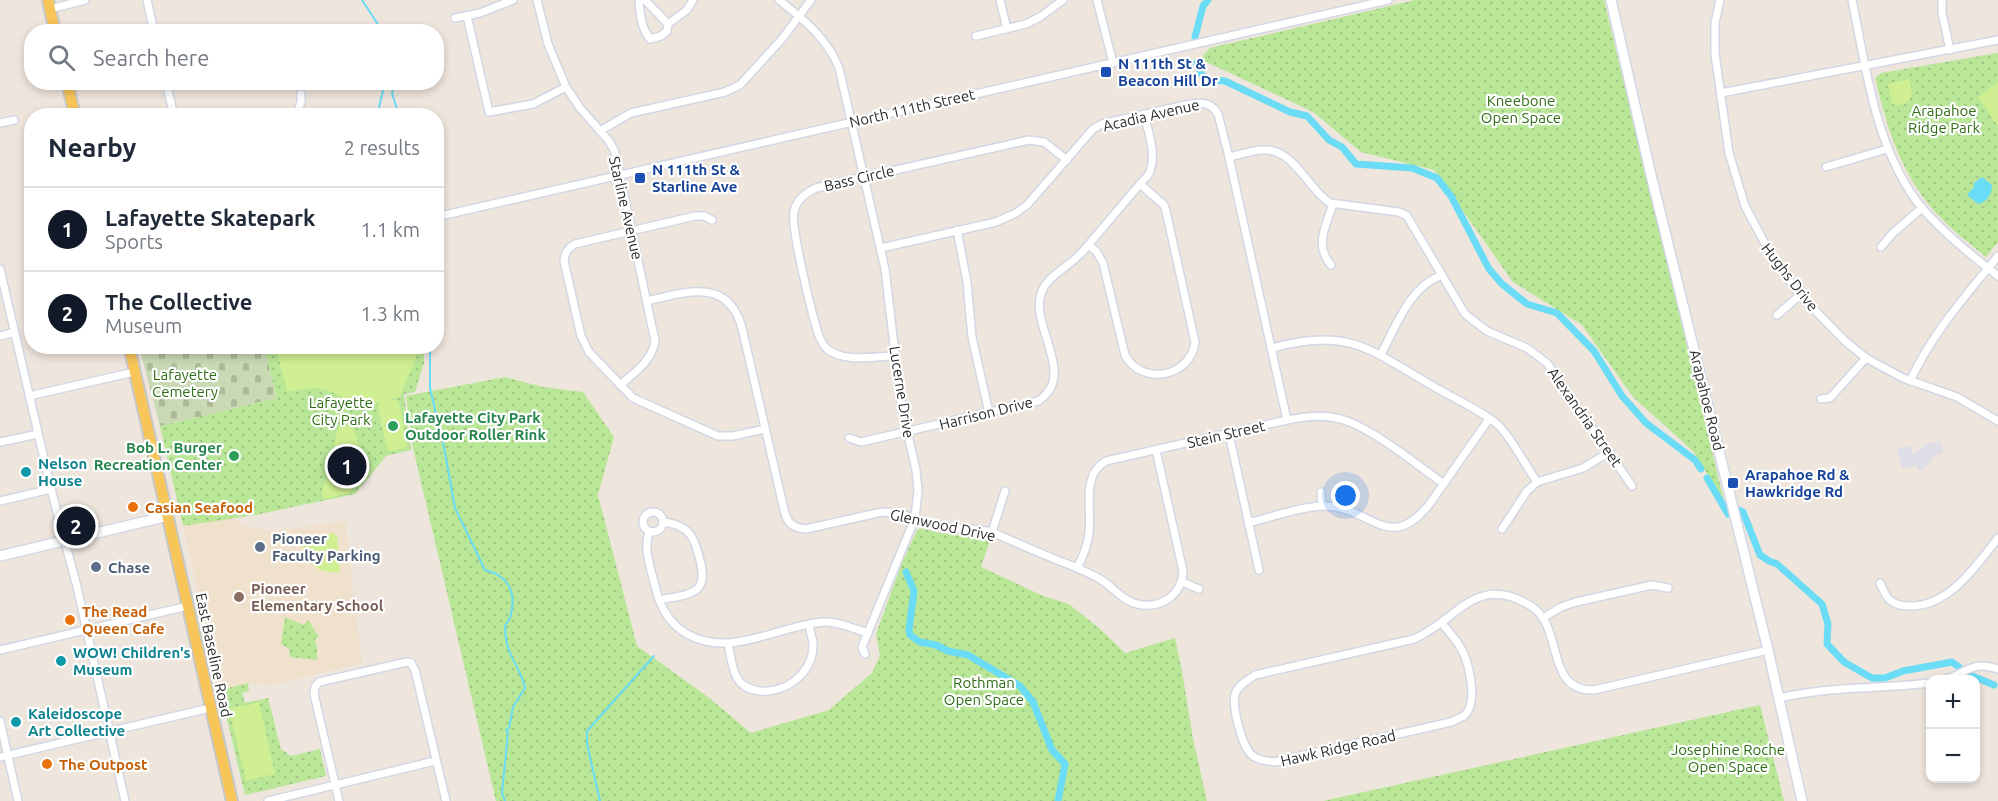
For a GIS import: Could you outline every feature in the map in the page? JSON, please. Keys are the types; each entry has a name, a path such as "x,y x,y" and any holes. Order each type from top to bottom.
{"main road":[{"name":"Arapahoe Road","path":"1611,0 1650,171 1768,650 1802,801"},
{"path":"49,4 53,24"},
{"path":"69,90 73,108"},
{"name":"East Baseline Road","path":"131,354 232,801"},
{"path":"0,556 168,516"}],"street":[{"path":"49,4 85,0"},
{"path":"147,0 152,24"},
{"path":"455,18 480,13 513,0"},
{"name":"Starline Avenue","path":"537,0 548,44 566,87 580,108 609,141 615,152 655,333 654,350 649,358 620,385"},
{"path":"639,0 645,34 650,39 662,36 667,31 668,24 687,10 693,0"},
{"path":"645,0 668,24"},
{"name":"Lucerne Drive","path":"779,0 822,37 833,53 839,68 881,248 891,308 901,404 916,470 918,490 915,518 862,646 865,654"},
{"path":"600,131 631,113 725,92 740,85 769,54 811,0"},
{"path":"1000,0 1006,29"},
{"path":"976,36 1026,24 1064,0"},
{"path":"1096,0 1101,10 1113,63"},
{"name":"North 111th Street","path":"444,215 1388,0"},
{"name":"Hughs Drive","path":"1720,0 1715,23 1715,54 1729,153 1745,206 1772,257 1800,295 1845,341 1866,358 1910,381 1957,397 1998,421"},
{"path":"1852,0 1879,123 1887,149 1900,174 1922,208 1998,276"},
{"path":"1942,0 1942,13 1950,50"},
{"path":"467,16 489,112 533,104 566,87"},
{"path":"1720,93 1998,40"},
{"path":"168,90 172,108"},
{"path":"299,108 301,94"},
{"name":"Acadia Avenue","path":"881,248 996,222 1016,213 1027,205 1093,129 1102,124 1199,102 1207,103 1218,114 1229,157 1287,420"},
{"name":"Harrison Drive","path":"849,438 861,442 907,432 1038,401 1049,392 1053,385 1054,370 1039,306 1042,289 1048,281 1078,257 1149,174 1154,156 1144,114"},
{"path":"0,123 14,120"},
{"name":"Bass Circle","path":"895,356 844,357 826,348 818,333 793,221 796,206 806,193 816,188 1029,140 1044,142 1067,160"},
{"path":"1229,157 1264,149 1275,151 1288,159 1321,197 1333,204 1322,236 1324,254 1331,265"},
{"path":"1826,166 1887,149"},
{"path":"1088,245 1096,251 1103,263 1125,355 1129,362 1136,369 1153,375 1185,365 1194,351 1195,342 1166,211 1164,206 1140,184"},
{"name":"Alexandria Street","path":"1333,204 1399,212 1407,216 1461,308 1474,322 1487,331 1527,348 1547,363 1632,486"},
{"path":"1881,247 1893,233 1922,208"},
{"path":"712,220 705,216 695,216 575,244 565,254 564,261 581,336 585,345 633,398 718,436 733,436 765,429"},
{"path":"957,230 967,282 972,337 989,413"},
{"path":"1910,381 1942,323 1998,256"},
{"path":"0,269 125,801"},
{"path":"1381,354 1416,291 1442,275"},
{"name":"Glenwood Drive","path":"647,301 693,291 714,293 727,301 740,319 785,514 792,525 806,529 882,512 900,513 938,525 992,532 1098,578 1120,596 1142,605 1162,602 1173,596 1182,582"},
{"path":"1777,315 1800,295"},
{"path":"0,336 15,333"},
{"path":"1272,348 1293,342 1333,340 1352,343 1381,354 1414,376 1489,418 1503,430 1536,482"},
{"path":"1821,399 1830,398 1866,358"},
{"path":"29,396 134,372"},
{"name":"Stein Street","path":"1077,568 1086,547 1089,531 1090,479 1098,465 1106,461 1306,416 1325,416 1347,421 1364,429 1444,484"},
{"path":"1248,523 1322,506 1349,510 1378,525 1388,527 1400,527 1414,521 1444,484 1489,418"},
{"path":"0,442 38,434"},
{"path":"1229,434 1259,570"},
{"path":"1156,450 1183,571 1182,582 1199,589"},
{"path":"1502,529 1527,491 1536,482 1583,468 1608,453"},
{"path":"0,501 51,489"},
{"path":"992,532 1005,491"},
{"path":"1321,492 1322,506"},
{"path":"649,532 642,525 644,516 649,512 658,513 663,522"},
{"path":"649,532 659,531 663,522"},
{"path":"659,600 693,592 701,584 703,577 696,543 692,536 675,523 663,522"},
{"path":"649,532 648,553 659,600 669,619 682,631 710,644 728,644 809,624 827,622 868,633"},
{"path":"1880,583 1886,598 1895,604 1917,606 1932,603 1961,582 1995,547 1998,537"},
{"path":"1668,588 1652,585 1576,602 1561,607 1543,618 1552,635 1559,668 1564,678 1571,685 1582,690 1594,690 1768,650"},
{"name":"Hawk Ridge Road","path":"1442,623 1461,647 1468,671 1473,692 1471,705 1464,715 1451,722 1275,762 1260,761 1246,750 1235,709 1235,694 1243,683 1255,675 1414,639 1428,633 1463,604 1478,597 1494,594 1509,596 1534,608 1543,618"},
{"path":"0,650 188,606"},
{"path":"728,644 735,671 742,684 751,689 772,690 790,686 802,673 812,649 809,624"},
{"path":"339,801 314,694 315,687 319,682 402,663 411,663 415,670 446,801"},
{"path":"1954,675 1974,665 1986,665 1998,669"},
{"path":"1779,698 1817,691 1926,683"},
{"path":"4,756 210,708"},
{"path":"0,721 4,756 18,801"},
{"path":"268,801 435,761"}],"shaded area":[{"path":"1940,441 1942,453 1934,456 1923,470 1919,471 1916,466 1902,469 1897,449 1910,445 1913,454 1928,443"},
{"path":"236,517 243,526 273,531 345,521 362,663 273,685 247,683 220,690 183,526"}],"green space":[{"name":"Kneebone Open Space","path":"1415,0 1604,0 1724,501 1693,451 1633,397 1582,325 1513,282 1434,170 1361,152 1313,112 1200,59 1210,48"},
{"name":"Arapahoe Ridge Park","path":"1998,53 1998,242 1986,257 1946,223 1916,187 1891,135 1875,78 1881,73"},
{"path":"1909,79 1912,90 1910,99 1904,104 1892,104 1888,84"},
{"path":"1998,82 1998,126 1978,97"},
{"name":"Lafayette Cemetery","path":"141,354 266,354 277,398 160,426"},
{"name":"Lafayette City Park","path":"266,354 424,354 424,363 415,392 404,394 411,450 386,456 355,494 255,515 183,526 160,426 277,398"},
{"path":"278,354 417,354 400,397 388,400 396,400 399,403 406,448 387,450 378,408 380,402 374,405 362,401 351,404 335,393 320,389 287,392"},
{"name":"Rothman Open Space","path":"505,377 543,387 583,392 614,437 598,495 637,646 708,697 751,733 829,710 872,673 880,655 876,634 902,563 917,530 922,528 990,540 981,567 1043,596 1069,604 1125,653 1175,638 1207,801 496,801 413,448 406,396"},
{"path":"350,426 358,440 362,464 361,475 350,493 324,499 322,491 331,471 337,432 339,427"},
{"path":"333,533 337,535 340,572 318,569 308,560 302,546 301,538"},
{"path":"285,617 303,625 308,620 319,637 315,639 317,660 290,657 289,649 281,644"},
{"path":"248,683 249,691 242,693 245,703 268,698 281,749 291,756 320,749 326,776 245,795 220,690"},
{"path":"259,702 275,774 246,781 229,709"},
{"name":"Josephine Roche Open Space","path":"1760,705 1784,801 1323,801"}],"water":[{"path":"1982,177 1992,185 1992,188 1986,199 1978,204 1967,195 1974,187 1974,183"}],"waterway":[{"path":"362,0 378,24"},
{"path":"1195,37 1203,6 1208,0"},
{"path":"1196,63 1202,75 1211,80 1225,81 1290,112 1307,116 1329,140 1342,147 1356,164 1412,168 1437,178 1451,196 1489,269 1502,284 1527,304 1557,313 1594,351 1622,396 1646,423 1695,460 1701,469"},
{"path":"379,108 383,90"},
{"path":"393,90 397,108"},
{"path":"430,354 430,388 441,436"},
{"path":"443,442 455,508 485,570 506,581 512,594 512,609 505,626 506,640 525,688 513,707 509,728 506,730 508,733 502,793 505,801"},
{"path":"1707,478 1728,514"},
{"path":"1738,510 1743,512 1760,555 1777,564 1822,604 1828,624 1827,644 1844,662 1872,678 1885,678 1903,671 1952,662 1959,667"},
{"path":"906,572 914,591 910,635 920,642 968,655 1020,686 1033,702 1052,750 1065,764 1058,801"},
{"path":"600,801 587,744 587,731 654,656"},
{"path":"1980,679 1994,685"}],"place":[{"name":"N 111th St & Beacon Hill Dr","path":"1106,72"},
{"name":"N 111th St & Starline Ave","path":"640,178"},
{"name":"Lafayette City Park Outdoor Roller Rink","path":"393,426"},
{"name":"Bob L. Burger Recreation Center","path":"234,456"},
{"name":"Lafayette Skatepark","path":"347,466"},
{"name":"Nelson House","path":"26,472"},
{"name":"Arapahoe Rd & Hawkridge Rd","path":"1733,483"},
{"name":"Casian Seafood","path":"133,507"},
{"name":"The Collective","path":"76,526"},
{"name":"Pioneer Faculty Parking","path":"260,547"},
{"name":"Chase","path":"96,567"},
{"name":"Pioneer Elementary School","path":"239,597"},
{"name":"The Read Queen Cafe","path":"70,620"},
{"name":"WOW! Children's Museum","path":"61,661"},
{"name":"Kaleidoscope Art Collective","path":"16,722"},
{"name":"The Outpost","path":"47,764"}]}
